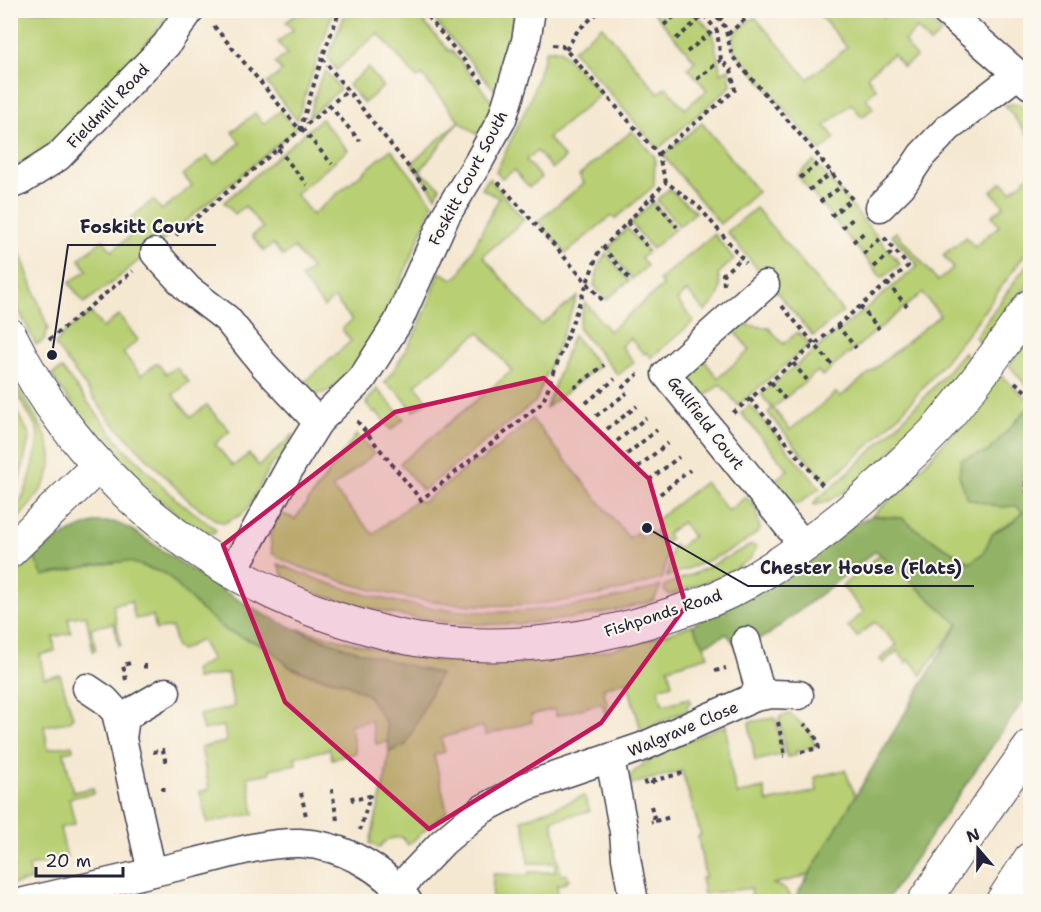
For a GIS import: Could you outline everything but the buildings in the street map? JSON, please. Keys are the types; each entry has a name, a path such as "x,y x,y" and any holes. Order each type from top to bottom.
{"main road":[{"name":"Fishponds Road","path":"10,335 21,357 60,416 98,466 134,501 170,531 232,573 279,597 368,629 418,640 493,645 544,642 598,635 656,619 727,593 805,547 870,494 936,430 991,362 1030,306"},
{"path":"10,551 98,466"},
{"path":"924,902 1030,747"},
{"path":"1002,902 1030,860"}],"street":[{"name":"Foskitt Court South","path":"232,573 293,462 318,422 362,379 398,322 446,214 479,161 506,109 526,41 531,10"},
{"path":"872,217 902,185 922,155 948,128 1024,79 944,10"},
{"name":"Fieldmill Road","path":"10,185 58,158 166,45 200,16"},
{"path":"155,253 188,289 227,319 264,365 318,422"},
{"name":"Gallfield Court","path":"765,285 666,374 805,547"},
{"name":"Walgrave Close","path":"746,641 755,666 758,684 755,697"},
{"path":"87,688 105,700 116,712 152,872"},
{"path":"122,738 125,718 166,692"},
{"name":"Walgrave Close","path":"403,895 443,842 481,810 526,786 610,759 755,697 772,694 798,706"},
{"name":"Walgrave Close","path":"610,759 620,803 634,902"},
{"path":"24,902 245,851 299,843 343,852 372,868 403,895"}],"path":[{"path":"301,129 322,58 340,10"},
{"path":"422,10 506,109"},
{"path":"566,50 578,30 601,10"},
{"path":"664,25 682,10"},
{"path":"658,154 735,90 731,70 722,60 715,29 700,10"},
{"path":"711,10 728,34 732,56 822,160 852,199 872,217 883,236 908,266 711,431"},
{"path":"719,20 730,10"},
{"path":"728,34 756,10"},
{"path":"676,39 704,15"},
{"path":"200,16 332,164"},
{"path":"687,52 715,29"},
{"path":"719,44 729,43"},
{"path":"562,46 658,154 666,182 699,207 834,367"},
{"path":"322,58 446,214"},
{"path":"697,79 722,60"},
{"path":"48,340 155,253 346,91"},
{"path":"330,105 360,141"},
{"path":"278,149 307,185"},
{"path":"800,178 822,160"},
{"path":"479,161 604,302"},
{"path":"809,190 832,173"},
{"path":"340,399 422,500 543,402 598,253 666,182"},
{"path":"820,202 842,186"},
{"path":"652,197 678,227"},
{"path":"831,216 852,199"},
{"path":"853,242 872,217"},
{"path":"627,222 650,250"},
{"path":"863,254 883,236"},
{"path":"603,247 630,280"},
{"path":"874,267 895,250"},
{"path":"887,283 907,306"},
{"path":"860,306 879,329"},
{"path":"837,325 856,348"},
{"path":"793,363 807,380"},
{"path":"573,388 604,365"},
{"path":"586,403 615,379"},
{"path":"771,382 785,399"},
{"path":"596,416 627,393"},
{"path":"750,399 825,488"},
{"path":"607,429 637,406"},
{"path":"617,441 646,418"},
{"path":"627,454 657,430"},
{"path":"638,467 668,443"},
{"path":"649,480 679,457"},
{"path":"1030,464 1026,472 1026,490 1030,494"},
{"path":"660,494 690,470"},
{"path":"127,684 123,665 134,662"},
{"path":"798,706 819,748 801,752"},
{"path":"777,716 783,756"},
{"path":"652,782 683,773"},
{"path":"334,791 332,791 338,825"},
{"path":"352,796 353,800 370,796 360,833"},
{"path":"655,821 671,817"}],"highlighted area":[{"path":"544,378 649,479 686,606 601,723 429,829 285,702 223,545 395,412"}],"green space":[{"path":"10,11 171,11 120,75 74,123 29,159 11,167"},
{"path":"297,11 333,11 297,120 267,83 282,71 275,63 287,54 278,42 293,30 286,22 298,13"},
{"path":"346,11 414,11 449,51 451,50 494,104 479,136 459,121 422,75 417,78 378,33 336,70 328,57"},
{"path":"427,11 515,11 513,36 498,94"},
{"path":"652,11 693,11 712,32 721,73 729,69 731,86 658,149 573,50 602,26 658,93 666,87 685,109 707,90 688,68 695,61"},
{"path":"816,11 878,11 884,17 892,11 920,11 942,33 930,43 917,29 904,41 916,57 903,67 893,54 867,76 876,89 866,98 873,108 862,117 851,104 825,126 835,138 821,151 734,50 733,43 737,30 755,17 808,79 847,47"},
{"path":"546,50 560,50 601,94 548,138 565,158 552,169 537,151 526,160 541,178 529,187 514,170 502,178 496,172 531,98"},
{"path":"368,68 383,87 364,103 348,85"},
{"path":"326,71 340,89 308,118 320,80"},
{"path":"1019,104 1030,113 1030,138 1005,105"},
{"path":"280,111 296,129 114,281 84,303 69,283 87,270 79,259 103,240 112,251 138,230 130,219 153,200 162,210 192,186 183,175 207,156 214,164 240,143 232,132 255,113 263,124"},
{"path":"321,119 348,150 296,194 312,215 391,149 433,204 398,287 360,358 339,382 319,394 299,387 351,341 342,329 352,320 334,298 324,307 301,278 311,269 294,248 283,256 273,244 264,251 252,236 263,228 245,206 235,214 224,202"},
{"path":"459,121 420,171 440,187 436,196 412,163"},
{"path":"702,123 758,192 720,224 663,155"},
{"path":"632,131 655,157 654,186 615,219 611,216 566,253 538,221 584,183 579,175"},
{"path":"814,161 900,264 882,278 797,175"},
{"path":"1030,175 1030,247 969,332 904,410 826,483 768,413 772,408 761,394 918,266 892,235 896,232 938,281 953,268 943,255 966,237 974,247 999,226 992,216 1004,206 991,191 1002,182 1011,191","holes":["922,293 940,315 840,397 836,393 790,430 773,408 818,371 822,376"]},
{"path":"489,178 524,220 483,256 541,325 577,297 536,401 423,491 400,463 512,371 479,332 415,385 428,401 414,411 398,392 385,383 417,330 439,272 453,279 460,274 499,198 482,189"},
{"path":"669,189 696,212 679,226 657,200"},
{"path":"653,202 675,229 652,249 631,223"},
{"path":"756,208 843,312 813,336 727,232"},
{"path":"10,226 48,328 44,340 36,345 11,294"},
{"path":"627,228 648,252 641,258 647,266 632,279 608,249"},
{"path":"714,234 734,259 718,274 720,290 717,299 705,311 687,291 677,300 694,321 651,358 647,352 644,354 630,338 621,346 634,362 618,375 578,328 585,302 609,331 663,286 659,280"},
{"path":"606,253 629,281 606,300 594,285 600,263"},
{"path":"1030,260 1030,282 982,345 975,337"},
{"path":"91,313 103,328 119,315 138,340 123,353 141,375 157,363 166,374 176,367 189,382 173,395 191,417 207,405 230,431 215,444 233,466 249,454 259,466 294,434 282,461 272,463 248,508 241,515 224,523 189,501 110,420 55,345 66,331"},
{"path":"747,325 769,328 783,344 798,332 810,344 738,405 720,384 700,400 692,379 698,364 702,358 718,378 750,350 733,330"},
{"path":"573,335 599,366 546,408"},
{"path":"1030,335 1030,390 1009,365"},
{"path":"964,352 971,361 899,445 854,485 833,499 814,505 814,502 892,431"},
{"path":"62,369 122,446 177,500 216,529 215,533 201,531 184,520 119,461 77,411 51,375"},
{"path":"1000,375 1030,401 1030,408 988,452 1000,507 1016,506 1023,511 1014,521 993,533 983,553 970,563 902,518 872,516 939,448"},
{"path":"14,382 40,424 48,441 51,456 50,471 43,486 11,526 11,515 22,498 30,478 38,436 37,428 11,384"},
{"path":"377,389 404,419 391,430 377,412 374,413 366,403"},
{"path":"10,401 30,435 11,503"},
{"path":"750,405 820,488 798,504 776,491 770,484 788,470 741,413"},
{"path":"1030,408 1030,457 1022,471 1023,492 1030,499 1030,691 886,901 793,901 958,624 876,551 768,635 737,647 727,634 704,645 692,625 785,575 851,526 872,516 902,518 970,563 983,553 993,533 1014,521 1023,511 1016,506 1000,507 968,499 959,476 961,459 988,452"},
{"path":"532,419 629,538 637,532 641,538 650,531 667,551 663,578 621,590 537,603 494,605 452,603 410,598 368,589 298,566 272,553 270,534 280,513 295,519 357,434 374,454 332,488 373,534 416,500 423,502 475,461 480,462"},
{"path":"705,482 728,511 746,497 756,508 760,530 727,552 667,577 672,547 674,545 678,549 693,536 682,522 667,534 670,539 666,542 655,531 660,526 656,520"},
{"path":"97,522 114,522 130,529 229,594 291,627 383,659 440,674 406,745 389,752 386,724 368,695 343,682 291,668 267,647 227,631 199,608 166,574 127,561 43,576 34,557 64,536"},
{"path":"898,540 964,616 921,675 910,660 907,663 897,651 883,663 880,659 897,645 875,622 857,637 848,626 864,612 842,586"},
{"path":"751,545 757,546 750,559 727,574 670,595 664,591 665,585 696,573"},
{"path":"34,557 43,576 127,561 166,574 199,608 227,631 267,647 291,668 343,682 368,695 387,724 388,741 376,744 371,721 350,725 356,753 332,759 330,749 295,757 296,764 270,769 270,773 248,777 254,814 207,823 200,792 209,789 201,747 226,742 224,726 203,730 199,715 234,707 227,673 196,679 194,670 212,660 201,640 180,651 176,648 172,627 156,630 153,616 135,619 131,601 113,605 121,645 119,646 114,623 91,628 96,650 93,651 86,615 68,618 71,633 53,637 55,651 40,655 44,678 60,675 73,717 68,722 44,726 48,749 72,745 73,750 64,752 73,792 93,788 94,793 69,798 75,824 60,828 67,858 29,866 31,880 11,885 11,580"},
{"path":"278,564 327,583 374,597 421,606 467,611 514,612 561,608 661,586 653,601 613,611 537,622 462,623 386,612 310,592 288,582"},
{"path":"692,625 701,637 708,656 668,668 672,684 658,688 663,705 690,698 691,703 687,704 688,710 641,730 627,681 603,688 609,712 605,714 602,703 556,716 554,709 531,715 532,722 486,735 483,726 441,738 445,752 434,755 447,811 408,845 402,837 398,837 386,840 379,848 370,843 389,752 406,745 352,650 290,627 410,656 445,661 517,663 588,654 658,637"},
{"path":"791,714 809,731 816,746 796,751 797,755 787,757 779,719 781,716"},
{"path":"774,718 783,754 755,761 749,722"},
{"path":"726,725 731,770 737,794 764,788 767,802 817,791 815,777 845,770 865,820 845,858 799,878 773,884 785,889 793,901 753,901 751,888 704,894 701,878 705,877 698,836 701,835 682,771 631,784 627,783 632,774 655,757 686,741"},
{"path":"584,796 590,811 552,820 561,875 567,874 569,880 557,885 558,895 569,894 570,901 492,901 493,874 528,875 529,872 555,872 555,863 528,863 526,834 522,820"}],"place":[{"name":"Foskitt Court","path":"52,355"},
{"name":"Chester House (Flats)","path":"647,528"}]}
